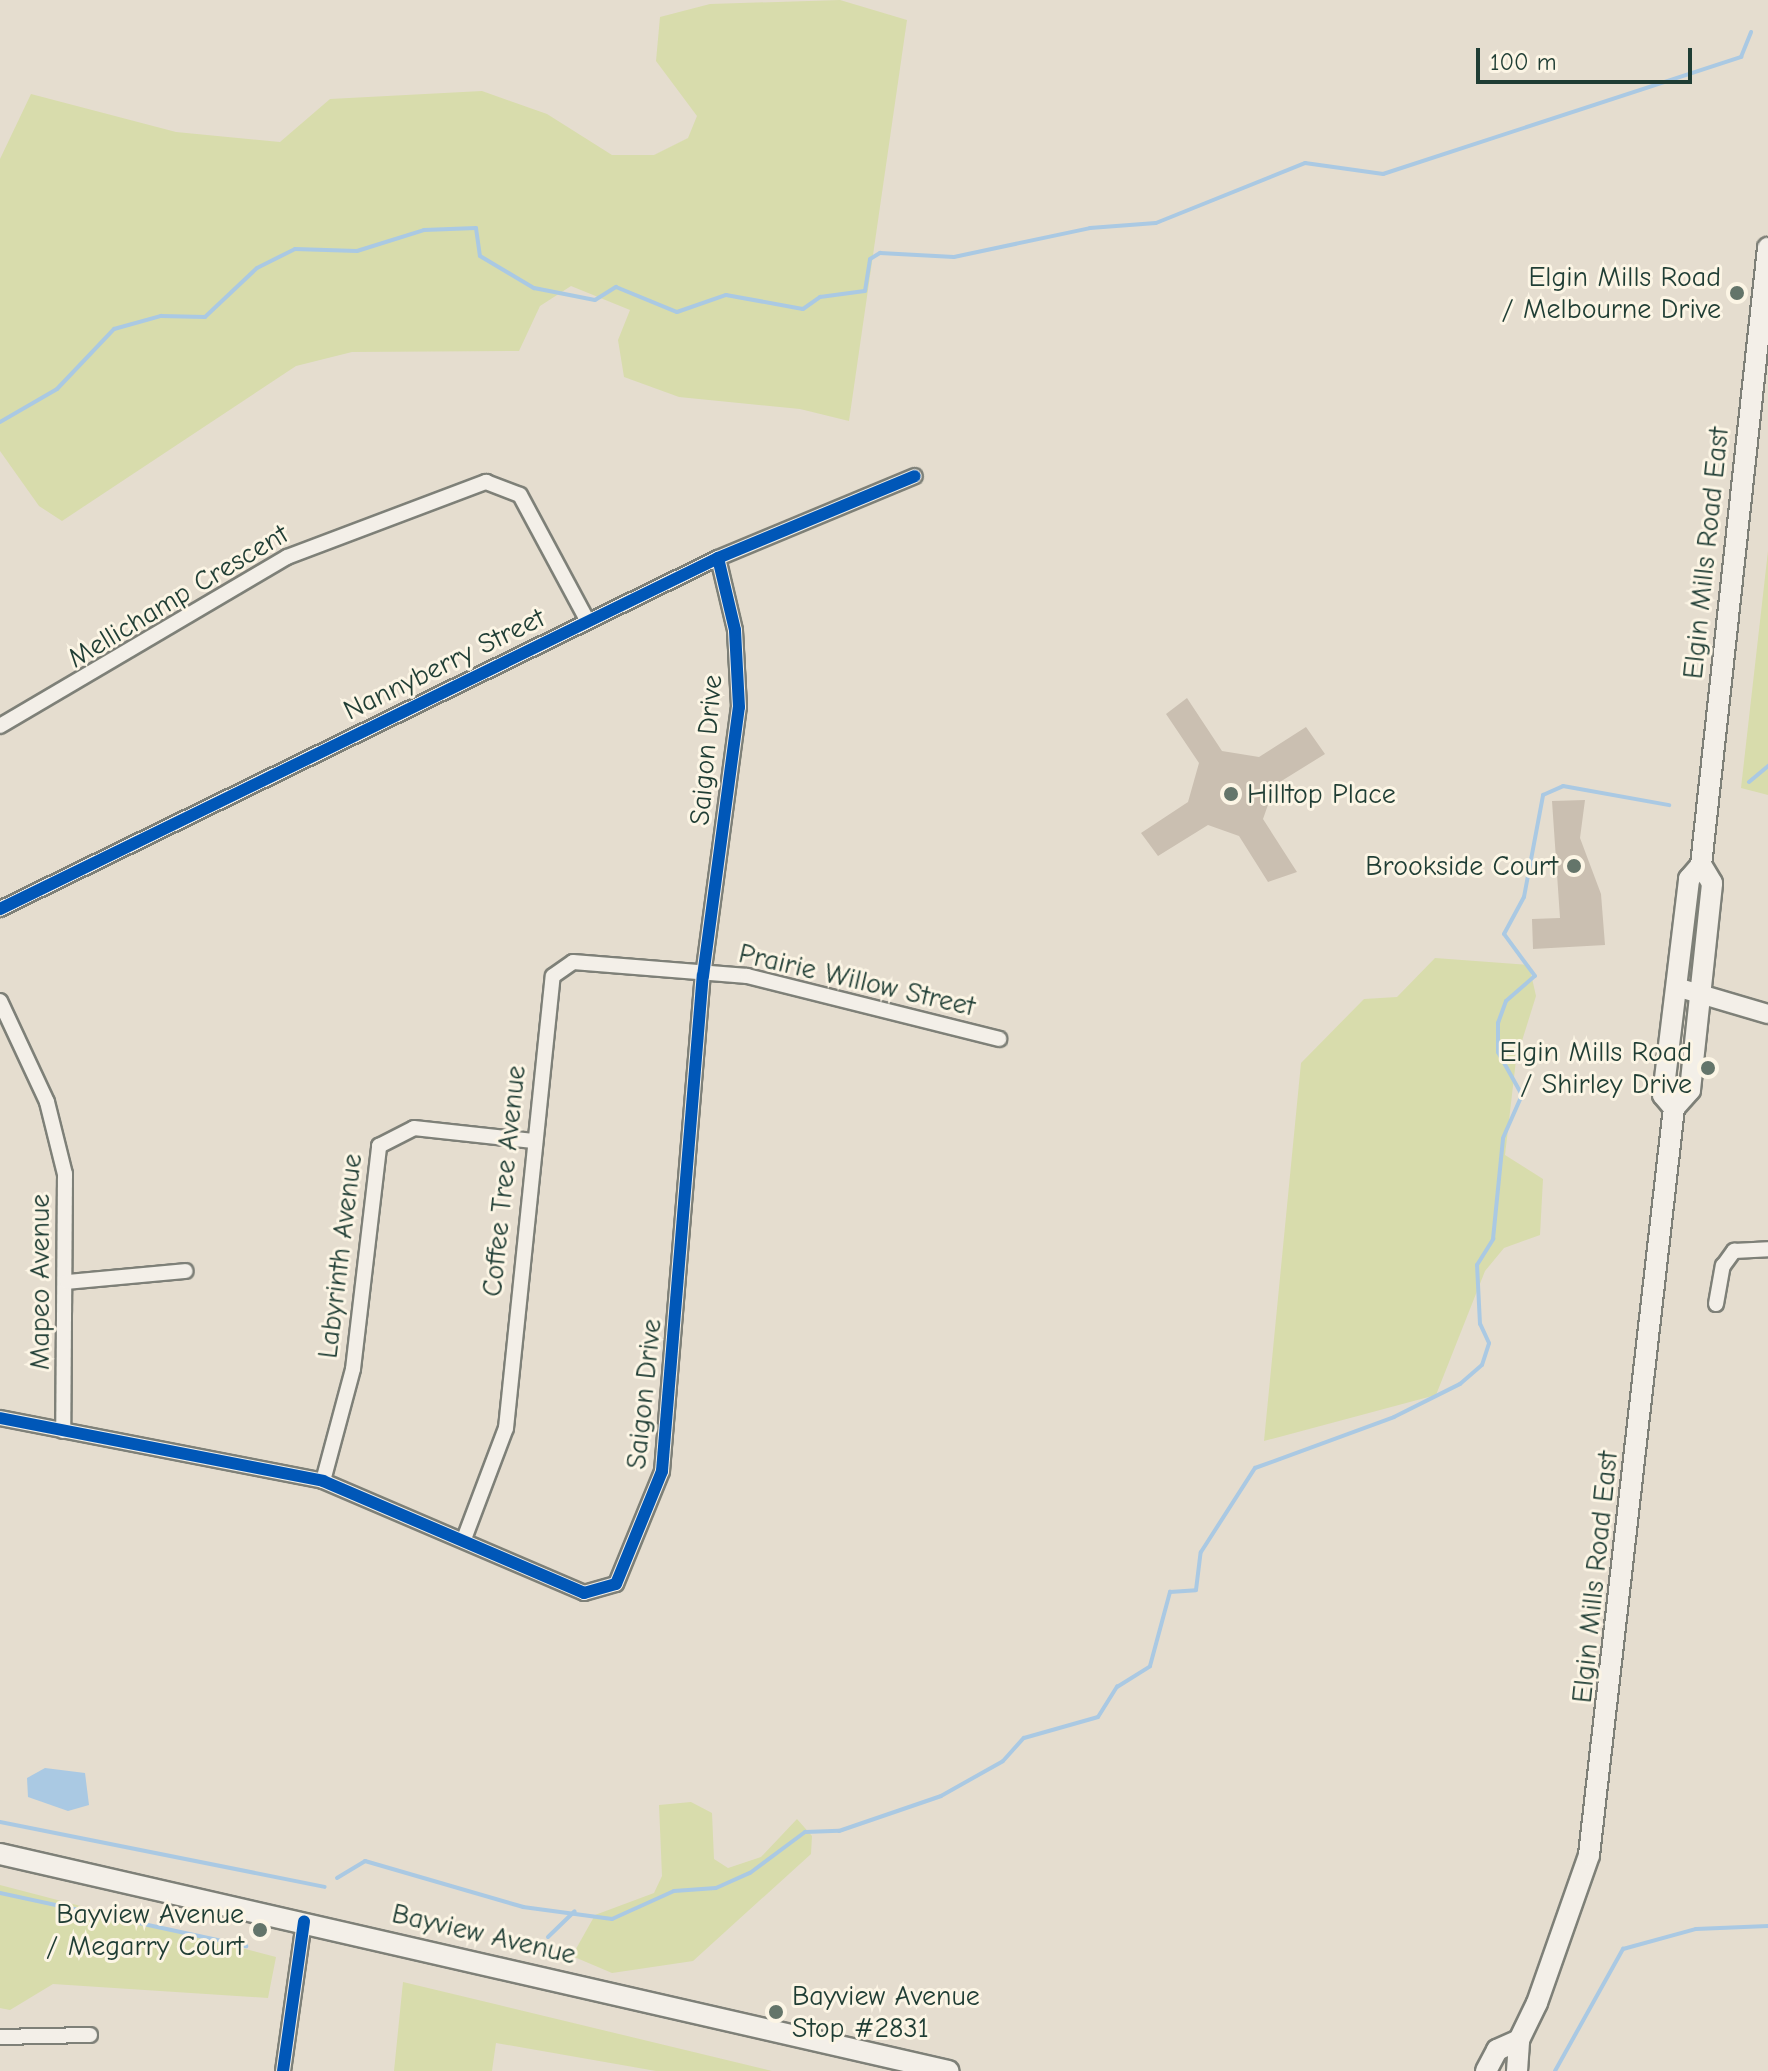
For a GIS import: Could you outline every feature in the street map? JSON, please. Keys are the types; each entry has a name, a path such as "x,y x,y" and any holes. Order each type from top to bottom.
{"main road":[{"name":"Elgin Mills Road East","path":"1674,1108 1663,1095 1689,879 1701,865 1762,353 1768,248"},
{"name":"Elgin Mills Road East","path":"1517,2071 1519,2040 1575,1910 1598,1801 1674,1108 1690,1090 1712,883 1701,865"},
{"name":"Bayview Avenue","path":"2,1851 948,2071"},
{"name":"Elgin Mills Road East","path":"1486,2071 1497,2050 1519,2040"}],"street":[{"name":"Nannyberry Street","path":"0,909 718,558 915,476"},
{"name":"Mellichamp Crescent","path":"0,726 287,557 486,482 520,495 587,620"},
{"name":"Saigon Drive","path":"0,1418 323,1481 594,1594 620,1579 647,1519 666,1439 703,976 739,707 735,630 718,558"},
{"name":"Coffee Tree Avenue","path":"464,1539 506,1428 533,1141 553,976 573,962 703,976"},
{"name":"Prairie Willow Street","path":"703,976 747,976 999,1039"},
{"path":"1676,987 1768,1014"},
{"name":"Mapeo Avenue","path":"0,1001 47,1102 65,1174 67,1282 63,1431"},
{"name":"Labyrinth Avenue","path":"323,1481 353,1369 379,1146 411,1128 533,1141"},
{"path":"1716,1304 1723,1266 1734,1251 1768,1249"},
{"path":"67,1282 185,1271"},
{"path":"283,2071 304,1921"},
{"path":"0,2037 90,2035"}],"green space":[{"path":"840,0 907,20 849,421 800,409 679,397 624,377 618,340 630,310 571,286 540,306 519,351 352,352 296,366 62,521 39,506 0,451 0,159 31,94 176,132 280,142 330,99 482,91 547,114 612,155 654,155 688,138 697,116 656,61 660,17 710,4"},
{"path":"1768,551 1768,795 1741,788"},
{"path":"1435,958 1529,965 1536,996 1516,1060 1505,1155 1543,1179 1540,1235 1504,1248 1485,1271 1436,1395 1264,1441 1301,1063 1364,999 1397,997"},
{"path":"691,1802 712,1813 714,1859 728,1868 761,1857 797,1819 812,1836 811,1854 693,1961 612,1973 572,1956 595,1915 654,1893 662,1876 659,1805"},
{"path":"0,1885 276,1957 268,1998 53,1984 10,2010 0,2008"},
{"path":"403,1982 772,2071 656,2071 496,2043 492,2071 394,2071"}],"water":[{"path":"45,1768 85,1773 89,1805 68,1811 28,1797 27,1778"}],"building":[{"name":"Hilltop Place","path":"1187,698 1222,751 1259,757 1306,727 1325,754 1275,785 1263,819 1297,872 1268,882 1239,836 1208,825 1158,856 1141,833 1188,802 1199,763 1166,714"},
{"name":"Brookside Court","path":"1585,800 1580,838 1601,894 1605,945 1533,949 1532,919 1560,918 1552,801"}],"waterway":[{"path":"0,422 57,389 114,329 161,316 205,317 257,268 295,249 357,251 424,230 476,228 480,256 534,288 595,300 616,287 677,312 726,295 803,309 820,297 865,291 870,259 880,253 954,257 1090,228 1156,223 1305,163 1383,174 1741,57 1751,32"},
{"path":"1749,782 1768,766"},
{"path":"337,1878 365,1861 523,1907 612,1919 674,1891 716,1888 750,1873 805,1832 839,1831 941,1796 1003,1761 1024,1738 1098,1717 1117,1687 1150,1666 1170,1592 1196,1590 1201,1552 1255,1468 1394,1417 1460,1384 1482,1365 1489,1343 1480,1324 1477,1265 1493,1239 1503,1138 1522,1095 1498,1052 1498,1023 1506,1001 1535,976 1504,934 1524,897 1543,795 1563,786 1669,805"},
{"path":"0,1822 325,1887"},
{"path":"0,1893 246,1946"},
{"path":"548,1937 575,1911"},
{"path":"1555,2071 1623,1949 1696,1929 1768,1926"}],"cycle path":[{"path":"0,909 718,558 915,476"},
{"path":"0,1418 323,1481 584,1593 616,1584 662,1471 703,976 739,707 735,630 718,558"},
{"path":"283,2071 304,1921"}],"place":[{"name":"Elgin Mills Road / Melbourne Drive","path":"1737,293"},
{"name":"Hilltop Place","path":"1231,794"},
{"name":"Brookside Court","path":"1574,866"},
{"name":"Elgin Mills Road / Shirley Drive","path":"1708,1068"},
{"name":"Bayview Avenue / Megarry Court","path":"260,1930"},
{"name":"Bayview Avenue Stop #2831","path":"776,2012"}]}
